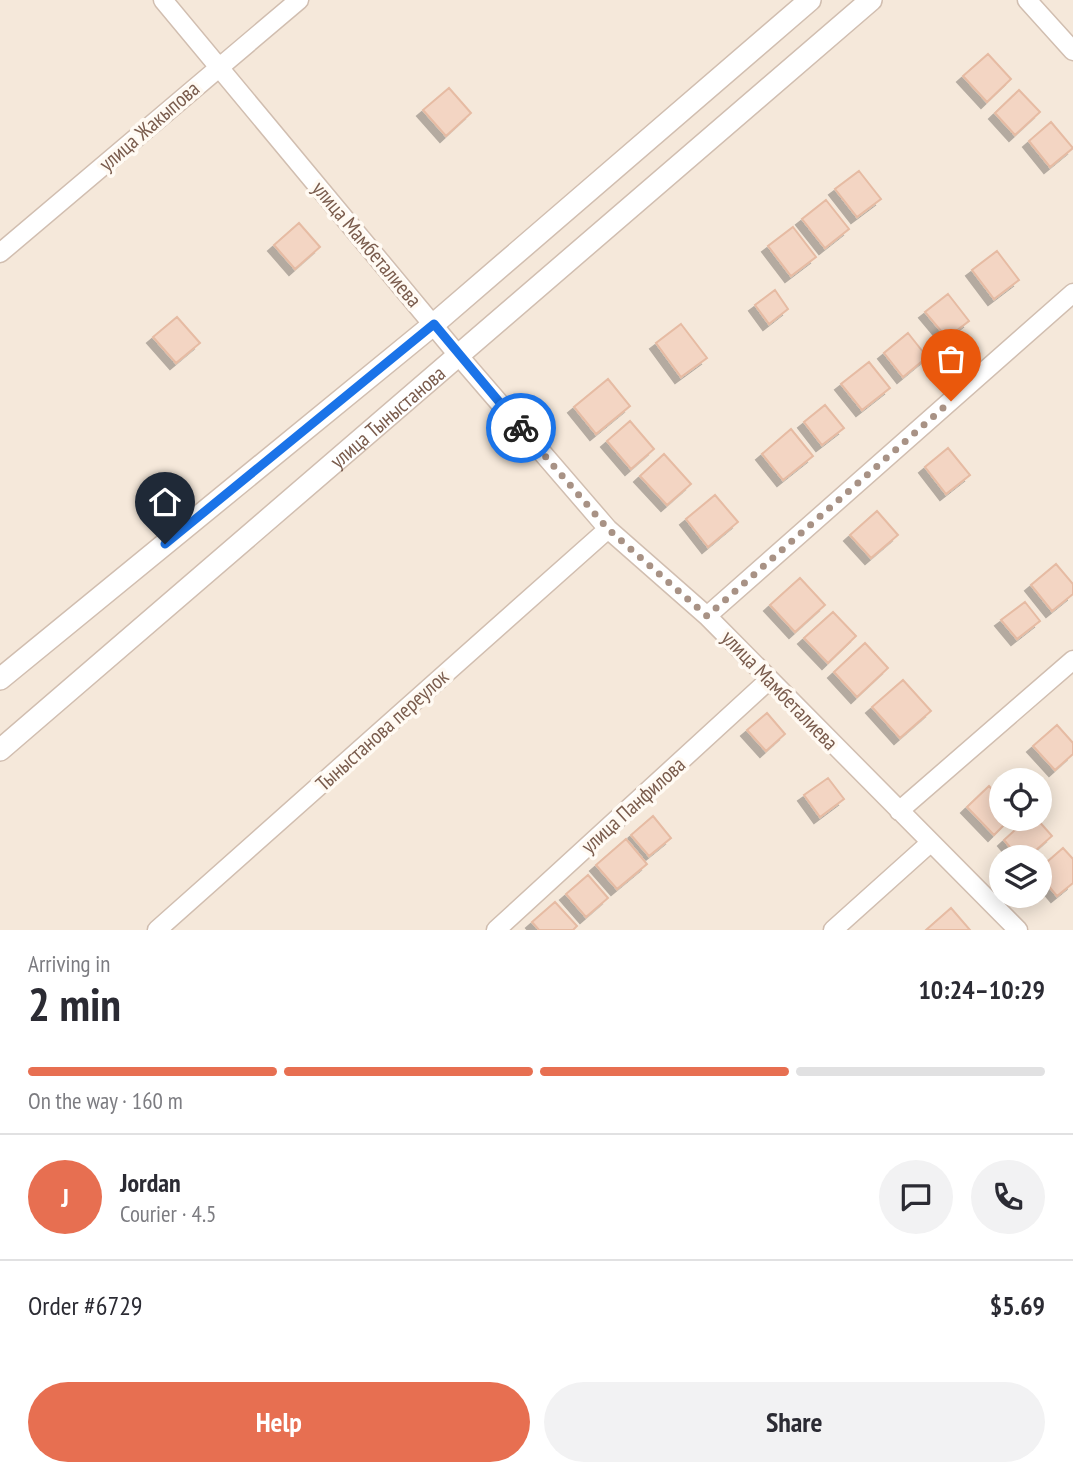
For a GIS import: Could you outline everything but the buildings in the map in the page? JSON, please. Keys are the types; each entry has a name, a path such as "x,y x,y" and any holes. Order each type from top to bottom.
{"street":[{"name":"улица Мамбеталиева","path":"163,0 458,355 608,529 707,616 1018,930"},
{"name":"улица Жакыпова","path":"0,253 299,0"},
{"name":"улица Тыныстанова","path":"0,679 434,324 810,0"},
{"name":"улица Тыныстанова","path":"0,750 871,0"},
{"path":"1027,0 1073,51"},
{"path":"707,616 1073,293"},
{"name":"Тыныстанова переулок","path":"157,930 608,529"},
{"path":"899,811 1073,660"},
{"name":"улица Панфилова","path":"496,930 769,680"},
{"path":"833,930 930,843"}],"shaded area":[{"path":"0,0 1073,0 1073,930 0,930"}],"way so far":[{"path":"521,428 608,529 707,616 951,401"}],"route":[{"path":"165,544 434,324 521,428"}]}
